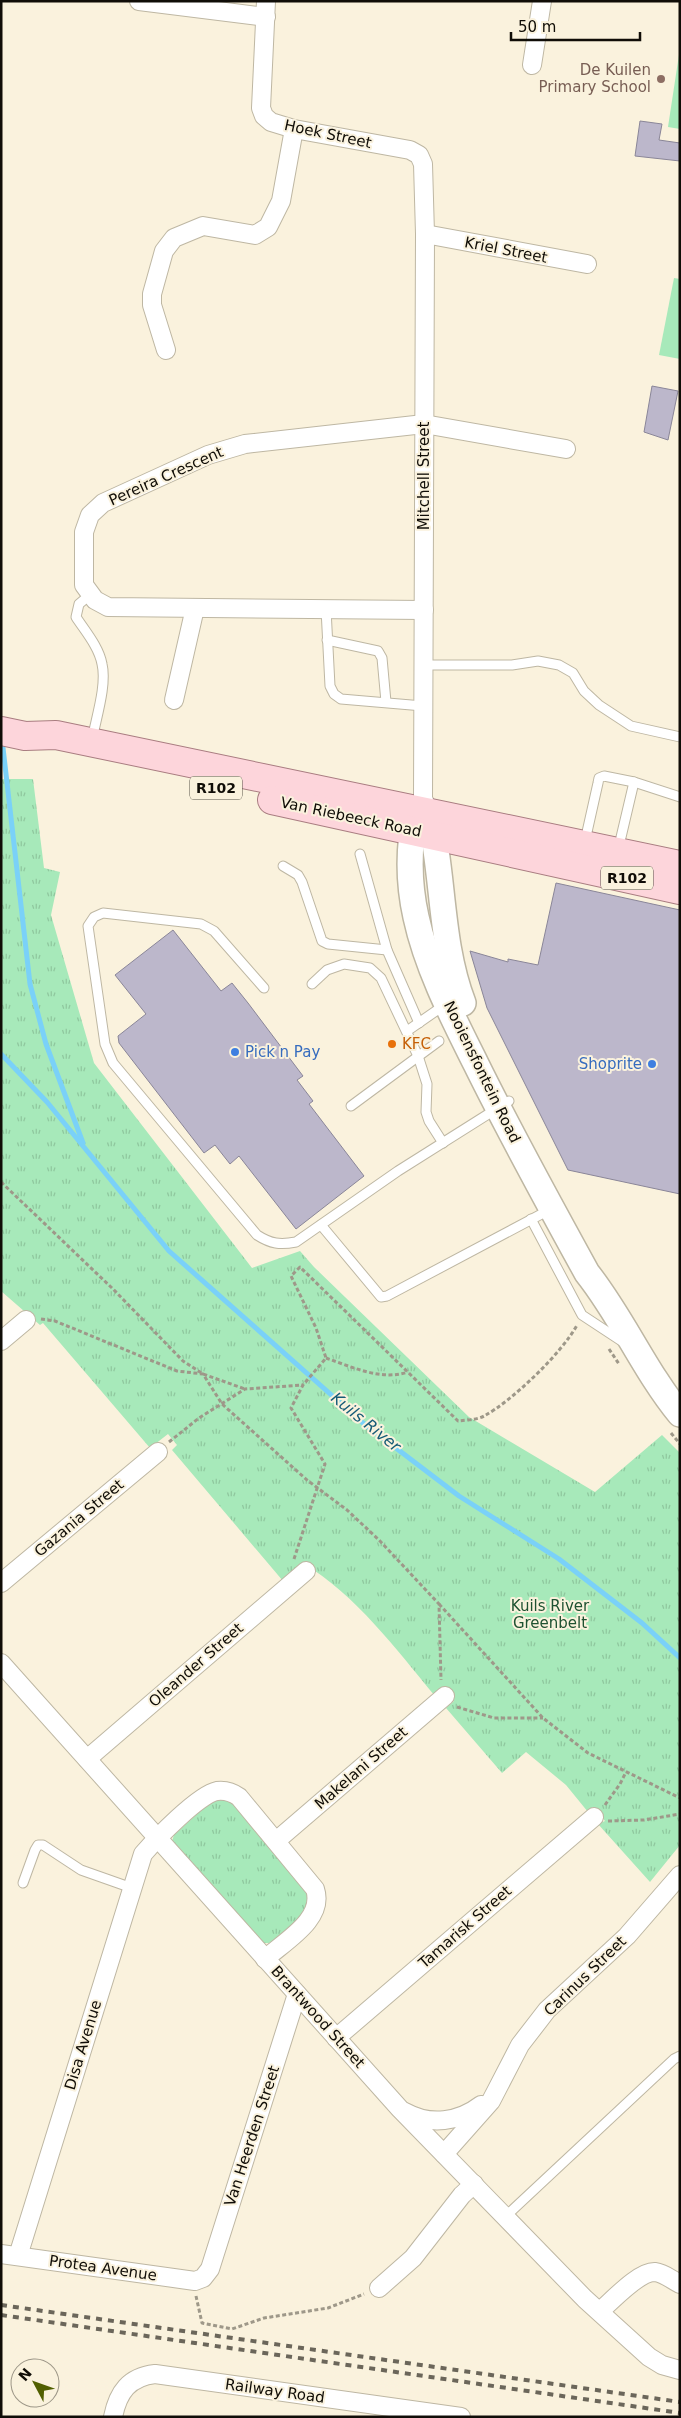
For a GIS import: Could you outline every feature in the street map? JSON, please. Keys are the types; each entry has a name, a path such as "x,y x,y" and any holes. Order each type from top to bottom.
{"main road":[{"name":"Van Riebeeck Road","path":"13,733 56,735 423,817 680,890"},
{"name":"Van Riebeeck Road","path":"13,733 50,751 585,844 680,865"}],"street":[{"path":"139,1 266,9"},
{"path":"532,65 542,1"},
{"name":"Hoek Street","path":"266,9 261,108 264,116 271,122 294,129 410,150 419,155"},
{"path":"166,350 152,305 152,294 164,251 174,238 203,226 255,235 268,226 281,201 294,129"},
{"name":"Mitchell Street","path":"419,155 423,164 426,234 423,817"},
{"name":"Kriel Street","path":"426,234 587,264"},
{"name":"Pereira Crescent","path":"91,594 84,585 84,532 90,515 103,504 208,455 245,444 424,424 566,449"},
{"path":"91,594 96,600 108,607 424,610"},
{"path":"174,700 195,608"},
{"name":"Nooiensfontein Road","path":"423,817 409,876 415,916 422,941 448,1003 504,1104 563,1198 596,1266 606,1296"},
{"name":"Nooiensfontein Road","path":"423,817 452,966 478,1040 504,1104 541,1214 606,1296 635,1349 670,1391 680,1414"},
{"path":"1,1341 26,1320"},
{"name":"Gazania Street","path":"1,1583 158,1452"},
{"name":"Oleander Street","path":"87,1759 301,1576"},
{"name":"Brantwood Street","path":"3,1671 87,1759 400,2109 571,2285 649,2357 662,2365 680,2370"},
{"name":"Makelani Street","path":"276,1841 446,1696"},
{"path":"157,1838 204,1797 218,1791 226,1791 239,1796 312,1884 318,1900 313,1915 308,1921 265,1959"},
{"name":"Tamarisk Street","path":"336,2038 594,1817"},
{"name":"Disa Avenue","path":"9,2255 143,1854 157,1838"},
{"name":"Carinus Street","path":"400,2109 426,2120 454,2119 465,2116 485,2102 499,2083 520,2045 547,2010 627,1936 680,1874"},
{"name":"Van Heerden Street","path":"199,2279 210,2269 297,1994"},
{"name":"Carinus Street","path":"444,2154 492,2101 499,2083"},
{"path":"379,2288 413,2258 462,2195 474,2184"},
{"name":"Protea Avenue","path":"9,2255 199,2279"},
{"path":"600,2311 639,2277 654,2272 667,2276 680,2284"},
{"name":"Railway Road","path":"113,2417 116,2403 126,2387 140,2377 155,2374 461,2417"}],"lane":[{"path":"91,594 79,604 76,617 98,651 104,675 92,743"},
{"path":"326,609 330,686 334,694 341,698 423,706"},
{"path":"327,640 378,651 382,658 386,702"},
{"path":"423,665 512,665 538,661 559,665 573,673 584,691 599,705 631,726 680,737"},
{"path":"585,844 599,778 604,776 634,782 680,797"},
{"path":"618,852 634,782"},
{"path":"360,854 387,950 419,1023"},
{"path":"284,866 298,876 302,882 322,941 328,944 387,950"},
{"path":"264,988 214,931 200,924 103,912 94,917 88,926 105,1044 113,1063 257,1235 270,1244 296,1242 398,1171 504,1104"},
{"path":"312,984 327,970 335,966 352,964 370,968 381,978 418,1056 428,1084 426,1112 429,1121 443,1143"},
{"path":"407,1031 448,1003"},
{"path":"351,1106 439,1041"},
{"path":"321,1225 381,1297 387,1296 541,1214 582,1315 635,1349"},
{"path":"23,1883 34,1850 38,1845 43,1845 81,1870 132,1888"},
{"path":"506,2216 674,2058 680,2056"}],"path":[{"path":"1,1182 113,1289 183,1361 203,1374 222,1404 273,1451 307,1480 318,1486 372,1534 543,1718 588,1753 680,1798"},
{"path":"326,1358 316,1328 291,1276 300,1267 458,1421 482,1418 507,1401 569,1339 582,1315"},
{"path":"26,1320 37,1318 55,1321 177,1371 203,1374 245,1389 303,1385"},
{"path":"326,1358 371,1373 394,1376 408,1372"},
{"path":"301,1576 291,1568 325,1464 291,1408 303,1385 326,1358"},
{"path":"158,1452 199,1418 245,1389"},
{"path":"438,1604 441,1686 455,1707 494,1718 543,1718"},
{"path":"626,1772 616,1790 594,1817 617,1822 680,1814"},
{"path":"199,2279 202,2323 232,2329 264,2318 328,2308 379,2288"}],"green space":[{"path":"680,48 680,129 668,127"},
{"path":"674,278 680,279 680,359 659,355"},
{"name":"Kuils River Greenbelt","path":"1,779 33,779 44,868 60,872 51,915 94,1063 252,1268 300,1251 314,1267 469,1417 595,1492 662,1435 680,1453 680,1845 650,1882 598,1824 605,1821 593,1807 588,1812 566,1785 526,1752 502,1773 446,1708 454,1701 442,1689 435,1696 374,1624 323,1576 303,1563 283,1581 172,1450 177,1445 168,1434 150,1448 43,1323 40,1325 1,1291"},
{"path":"221,1799 234,1803 307,1891 305,1907 297,1922 284,1934 269,1943 263,1943 172,1841 174,1835 209,1803"}],"building":[{"path":"640,121 662,124 659,140 680,143 680,161 635,156"},
{"path":"652,386 678,391 668,440 644,432"},
{"path":"556,883 680,910 680,1194 568,1170 487,1008 470,951 508,962 508,959 538,965"},
{"path":"173,930 221,991 232,983 248,1003 303,1076 297,1080 313,1101 309,1104 364,1176 296,1229 239,1156 230,1164 215,1145 204,1153 119,1043 118,1036 146,1014 115,975"}],"waterway":[{"path":"2,739 30,984 46,1044 83,1143"},
{"name":"Kuils River","path":"1,1054 47,1102 169,1251 363,1423 459,1496 559,1559 642,1623 680,1658"}],"railway":[{"path":"1,2305 680,2402"},
{"path":"1,2315 680,2413"}],"place":[{"name":"De Kuilen Primary School","path":"661,79"},
{"name":"KFC","path":"392,1044"},
{"name":"Pick n Pay","path":"235,1052"},
{"name":"Shoprite","path":"652,1064"}]}
